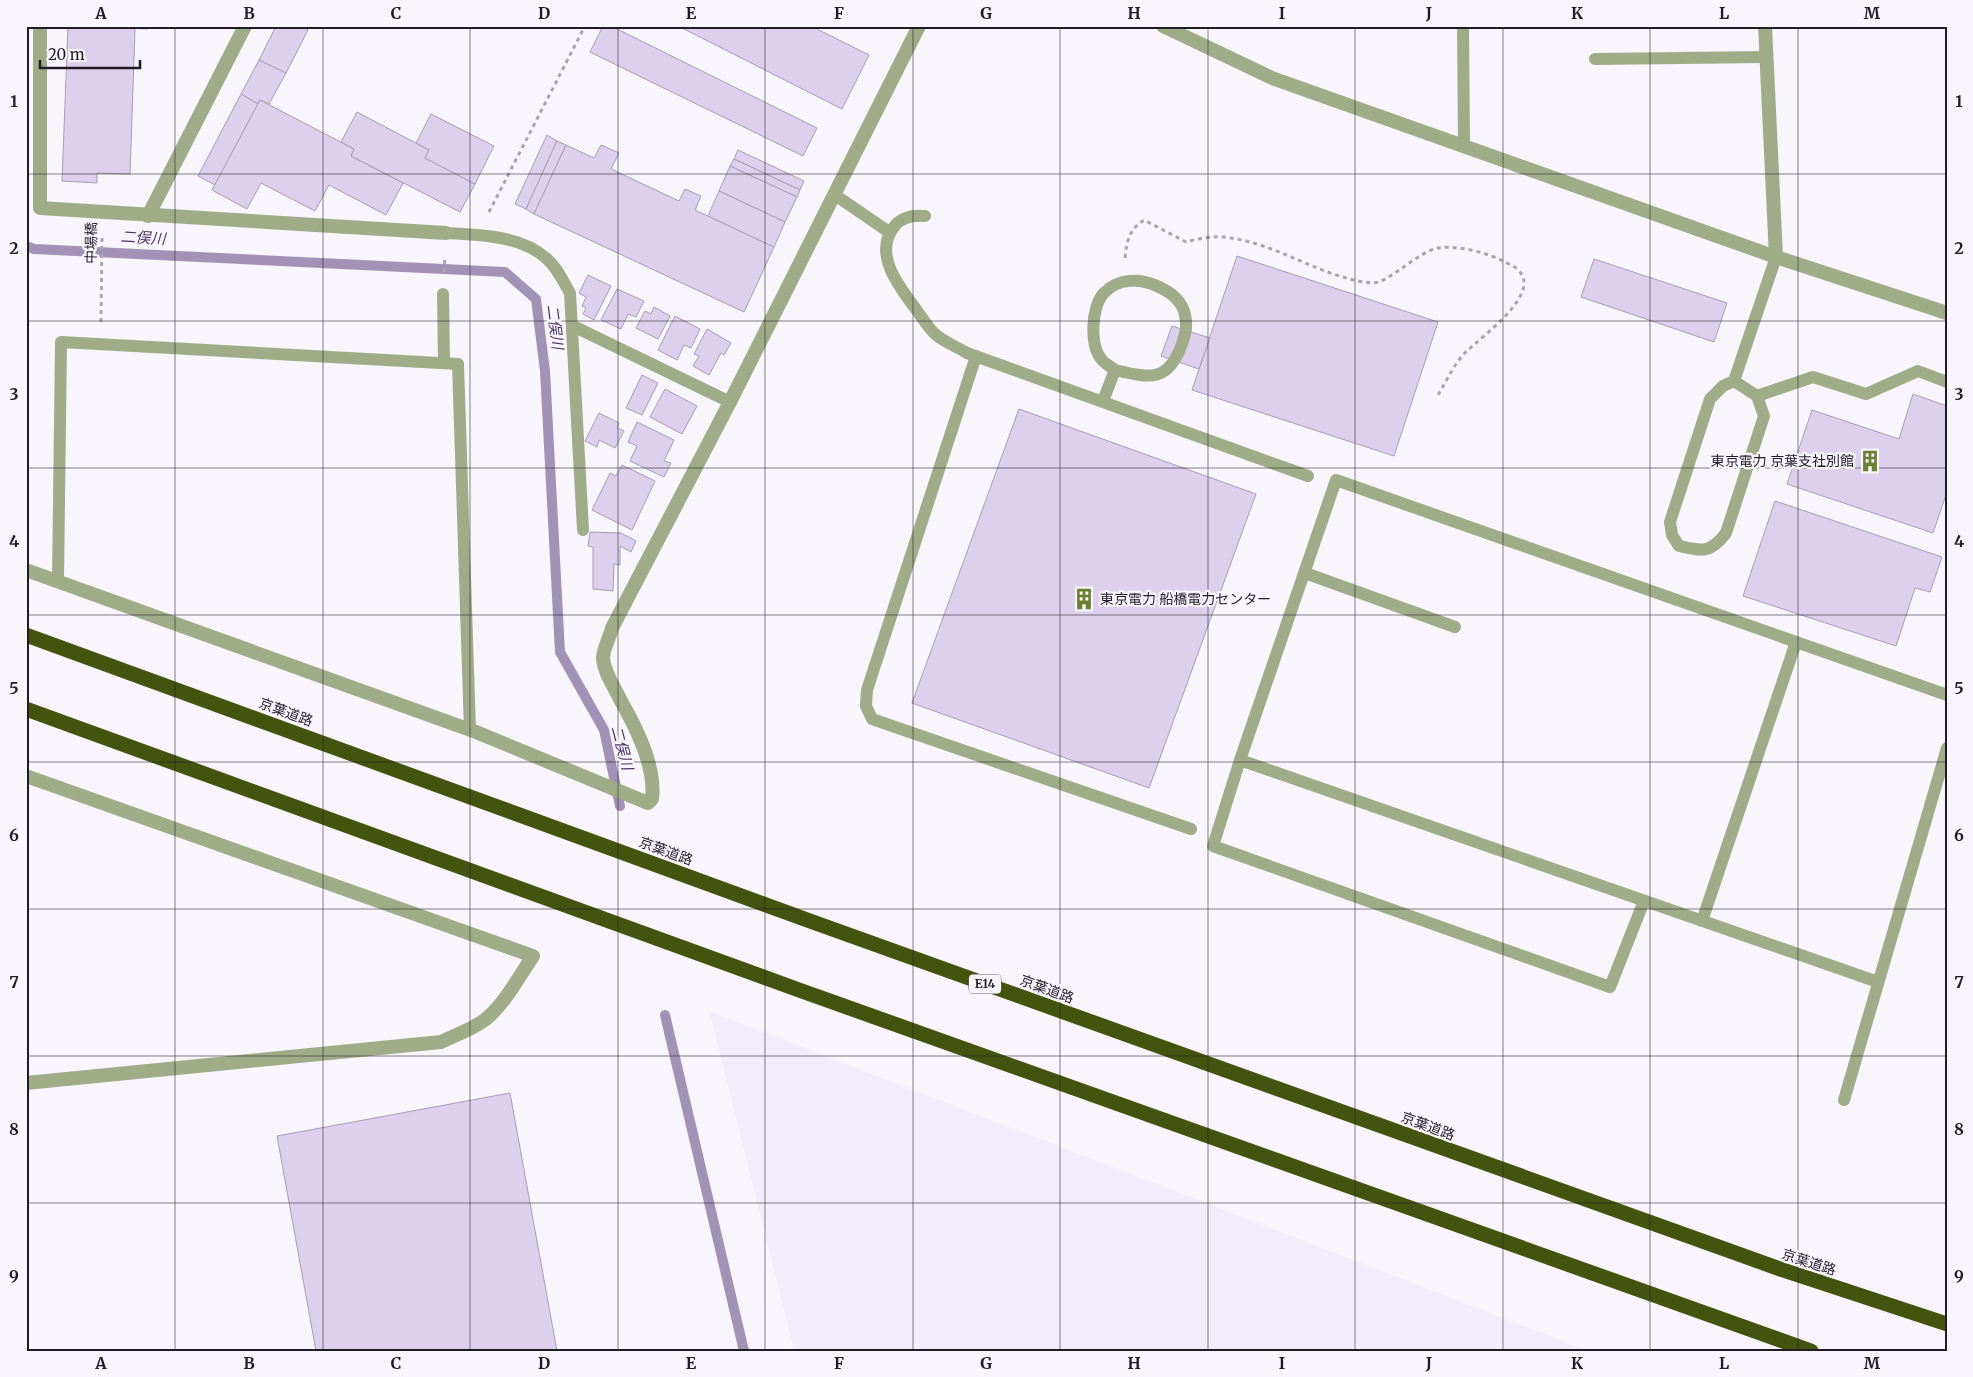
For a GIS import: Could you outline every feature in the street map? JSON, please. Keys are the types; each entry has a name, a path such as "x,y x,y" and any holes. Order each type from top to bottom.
{"highway":[{"name":"京葉道路","path":"26,635 810,921 1736,1254 1947,1324"},
{"path":"26,709 798,990 1811,1351"}],"street":[{"path":"40,26 40,208 446,233"},
{"path":"148,216 245,26"},
{"path":"26,570 470,730 648,803 652,799 654,787 651,774 634,725 609,678 603,658 612,628 730,402 919,26"},
{"path":"1163,26 1272,78 1776,257 1947,313"},
{"path":"1765,26 1776,257"},
{"path":"26,776 533,956 512,987 487,1018 468,1030 441,1042 26,1083"}],"lane":[{"path":"1463,26 1464,146"},
{"path":"1595,59 1766,58"},
{"path":"834,195 890,232"},
{"path":"924,216 913,215 897,223 890,232 887,254 891,271 905,295 934,334 976,356 1308,476"},
{"path":"446,233 477,235 517,242 530,247 547,258 560,274 570,293 584,530"},
{"path":"1734,381 1757,396 1764,416 1726,534 1717,544 1703,551 1679,546 1672,535 1670,522 1708,404 1710,399 1723,386 1734,381 1776,257"},
{"path":"1136,279 1150,282 1172,292 1182,306 1186,320 1186,330 1176,361 1171,368 1159,374 1141,376 1115,370 1102,360 1095,345 1093,330 1095,313 1104,293 1136,279"},
{"path":"443,294 444,362"},
{"path":"573,326 730,402"},
{"path":"58,581 61,342 458,364 470,730"},
{"path":"976,356 867,690 866,706 872,719 1191,829"},
{"path":"1103,401 1115,370"},
{"path":"1757,396 1813,377 1866,394 1918,371 1947,382"},
{"path":"1644,901 1610,987 1213,846 1240,760 1336,480 1947,695"},
{"path":"1305,573 1455,627"},
{"path":"1702,921 1796,642"},
{"path":"1844,1100 1947,748"},
{"path":"1240,760 1878,982"}],"path":[{"path":"477,235 585,26"},
{"name":"中場橋","path":"101,344 102,212"},
{"path":"1128,281 1125,258 1127,239 1132,228 1144,220 1186,242 1203,238 1230,237 1261,246 1324,270 1374,283 1388,278 1411,260 1437,248 1460,248 1498,259 1518,269 1522,276 1523,286 1519,298 1498,325 1467,351 1438,395"},
{"path":"443,294 446,233"}],"shaded area":[{"path":"709,1011 1589,1351 794,1351"}],"building":[{"path":"68,26 123,26 123,28 135,29 130,174 97,173 97,183 62,181"},
{"path":"123,26 149,26 148,29 123,28"},
{"path":"276,26 301,26 308,30 286,73 259,60"},
{"path":"603,26 611,26 817,128 803,156 590,52"},
{"path":"678,26 811,26 869,55 842,109"},
{"path":"259,60 286,73 269,104 260,100 258,104 241,94"},
{"path":"241,94 258,104 215,185 198,176"},
{"path":"260,100 354,149 351,156 403,183 386,215 329,185 315,211 261,183 247,209 212,190"},
{"path":"357,112 429,150 425,158 475,184 460,212 351,156 354,149 341,142"},
{"path":"431,114 494,146 475,184 425,158 429,150 416,143"},
{"path":"547,135 557,141 526,209 515,204"},
{"path":"557,141 566,145 534,214 526,209"},
{"path":"566,145 594,158 601,145 619,153 611,169 679,201 685,189 701,196 695,210 774,247 744,312 534,214"},
{"path":"738,150 804,181 800,190 734,159"},
{"path":"734,159 800,190 797,197 730,166"},
{"path":"730,166 797,197 785,222 719,191"},
{"path":"719,191 785,222 774,247 708,216"},
{"path":"1237,256 1438,322 1394,456 1192,390"},
{"path":"1594,259 1727,303 1714,342 1581,297"},
{"path":"588,275 611,286 594,320 583,314 586,308 582,306 586,297 579,293"},
{"path":"617,289 644,301 636,317 628,314 621,329 601,320"},
{"path":"654,307 670,316 658,339 636,328 645,311 651,314"},
{"path":"675,316 700,329 691,348 684,345 677,360 658,350"},
{"path":"1172,326 1210,338 1199,369 1161,356"},
{"path":"707,329 731,343 724,355 721,353 709,375 693,366 699,356 694,354"},
{"path":"642,375 658,383 642,415 626,408"},
{"path":"665,389 697,406 682,434 650,417"},
{"name":"東京電力 京葉支社別館","path":"1913,394 1947,406 1947,492 1933,533 1787,484 1812,410 1899,439"},
{"name":"東京電力 船橋電力センター","path":"1019,409 1256,494 1149,788 912,703"},
{"path":"599,413 619,423 617,428 624,431 615,448 599,440 597,447 585,441"},
{"path":"637,422 674,440 664,461 671,463 664,477 630,461 637,446 628,442"},
{"path":"622,465 655,481 632,530 592,510 610,473 616,476"},
{"path":"1775,501 1942,557 1930,592 1915,588 1896,646 1743,596"},
{"path":"590,532 621,533 636,541 631,552 620,546 620,565 614,564 613,591 593,589 593,547 588,546"},
{"path":"510,1093 557,1351 316,1351 277,1136"}],"waterway":[{"name":"二俣川","path":"26,246 34,249 505,272 536,299 545,371 560,652 604,730 620,806"},
{"path":"665,1015 744,1351"}],"place":[{"name":"東京電力 京葉支社別館","path":"1870,461"},
{"name":"東京電力 船橋電力センター","path":"1084,599"}]}
